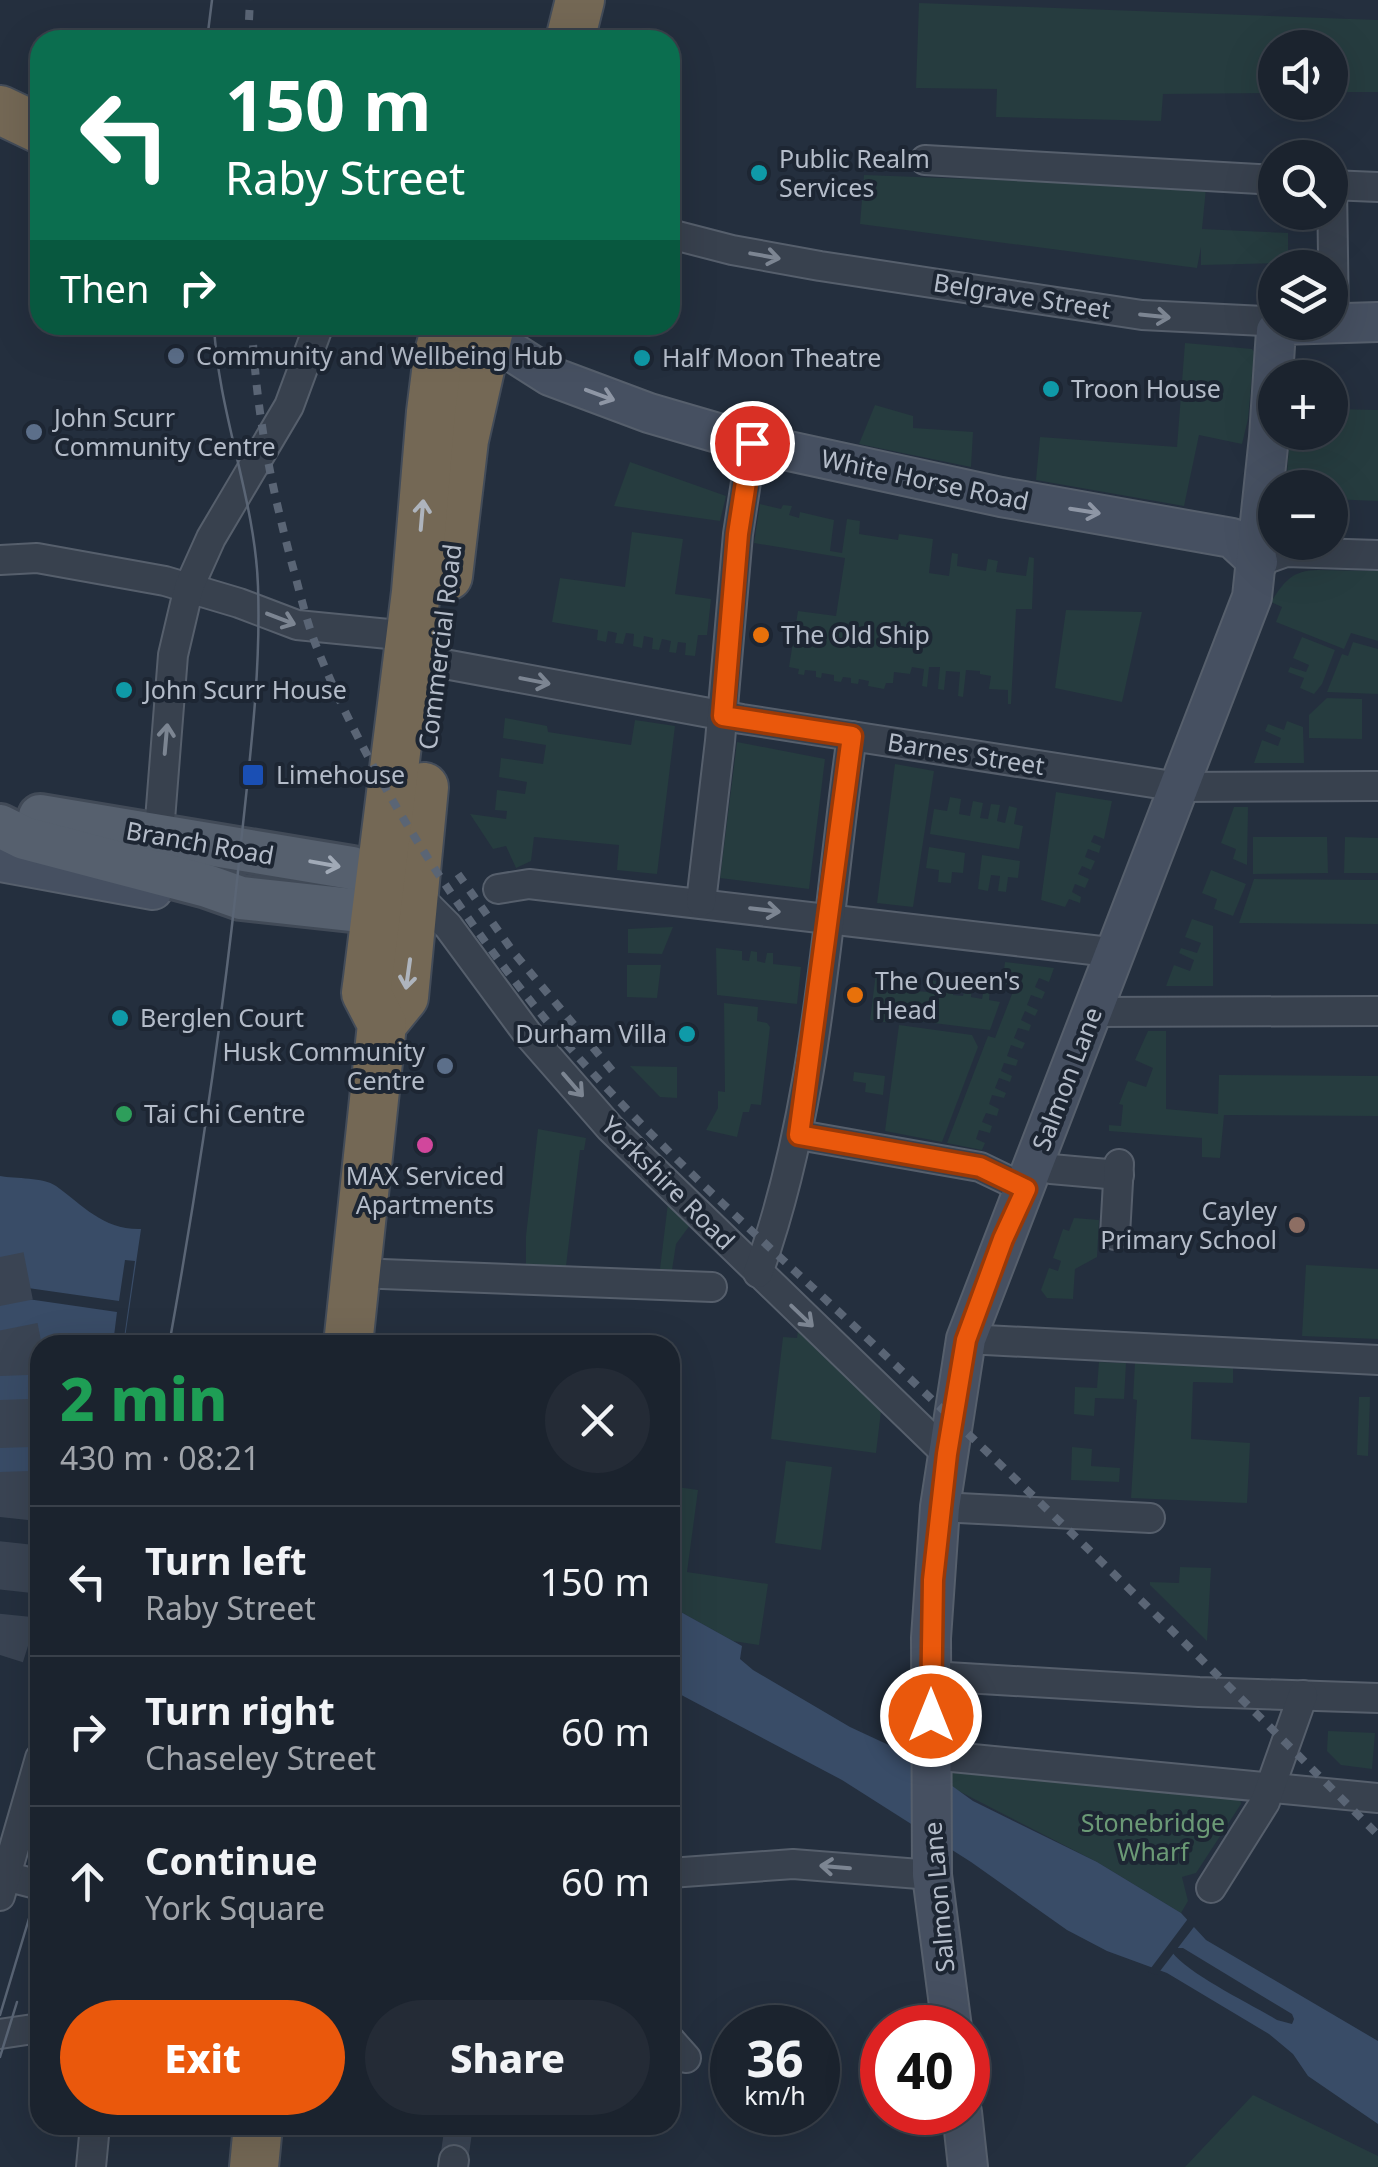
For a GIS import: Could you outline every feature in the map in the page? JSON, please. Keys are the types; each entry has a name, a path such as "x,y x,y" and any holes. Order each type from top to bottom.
{"highway":[{"path":"572,30 580,0"},
{"path":"0,110 30,124"},
{"name":"Commercial Road","path":"349,1335 382,1024 366,994 394,900 424,650 430,412 438,356 462,335"},
{"path":"254,2167 257,2135"}],"main road":[{"name":"Branch Road","path":"5,836 70,821 352,868 394,900"},
{"name":"Branch Road","path":"5,836 224,892 394,900"}],"street":[{"path":"925,160 1258,179"},
{"path":"1348,186 1378,187"},
{"name":"Belgrave Street","path":"680,237 820,266 1142,315 1258,321"},
{"name":"Belgrave Street","path":"1348,323 1378,322"},
{"path":"224,892 167,857 160,836 173,655 189,587 211,538 289,406 315,335"},
{"name":"White Horse Road","path":"480,335 550,376 649,413 752,443 1001,497 1232,538 1258,562"},
{"name":"Salmon Lane","path":"949,2005 933,1863 932,1598 940,1507 966,1340 1252,597 1270,436 1273,340"},
{"path":"701,902 723,716 738,534 752,443"},
{"path":"1258,562 1286,552 1378,555"},
{"name":"Barnes Street","path":"0,560 38,558 189,587 297,625 396,638 424,650 723,716 1179,787 1378,786"},
{"path":"758,1273 787,1186 799,1135 852,736"},
{"path":"498,889 529,884 701,902 1101,951 1113,956"},
{"name":"Yorkshire Road","path":"394,900 448,926 528,1033 610,1128 947,1454"},
{"path":"1093,1012 1378,1011"},
{"path":"799,1135 1031,1175 1051,1169 1119,1169 1115,1235"},
{"path":"358,1274 712,1287"},
{"path":"966,1340 1378,1360"},
{"path":"940,1507 1150,1518"},
{"path":"931,1676 1378,1698"},
{"path":"1210,1888 1270,1788 1303,1695"},
{"path":"931,1763 1378,1798"},
{"path":"30,1793 3,1886 30,1885"},
{"path":"680,1873 792,1864 933,1863"},
{"path":"0,2034 30,2030"},
{"path":"91,2167 94,2135"},
{"path":"965,2135 968,2167"}],"green space":[{"path":"919,3 1378,20 1378,92 1348,92 1348,30 1258,30 1258,93 1163,94 1161,121 996,117 997,89 916,88"},
{"path":"864,175 1206,188 1202,229 1288,233 1288,250 1258,250 1258,264 1201,265 1201,247 1197,268 860,224"},
{"path":"1185,343 1254,352 1242,444 1199,435 1184,506 1036,480 1040,437 1177,447"},
{"path":"875,405 913,416 913,428 973,432 971,467 859,444"},
{"path":"1348,409 1378,410 1378,501 1348,500 1348,470 1287,470 1289,450 1348,450"},
{"path":"630,462 726,496 720,521 614,506"},
{"path":"760,504 781,509 783,505 792,506 789,515 799,518 800,512 834,520 830,551 842,553 847,519 860,521 859,534 898,540 899,534 933,539 929,573 949,576 952,553 958,554 957,566 986,571 988,559 998,561 996,572 1026,576 1029,557 1034,558 1032,609 1016,609 1011,704 1008,690 989,689 991,676 980,671 966,670 963,697 958,696 960,672 946,671 944,690 938,689 940,667 929,667 927,687 922,686 924,669 912,667 910,674 894,672 893,683 886,683 884,689 868,686 869,681 859,679 858,684 843,677 841,682 834,681 834,675 822,673 821,678 816,677 816,671 798,674 799,669 789,667 798,611 836,616 845,558 754,543"},
{"path":"632,532 683,539 675,594 711,599 707,635 698,635 695,656 685,655 686,643 678,642 676,653 669,652 671,641 662,639 659,650 652,649 653,638 644,636 642,648 633,646 634,634 626,633 623,644 615,643 617,633 608,631 606,642 597,640 598,630 552,622 560,578 625,587"},
{"path":"1309,571 1378,571 1378,641 1351,633 1344,649 1276,622 1282,607 1271,602 1295,575"},
{"path":"1066,610 1142,612 1122,702 1055,688"},
{"path":"1302,637 1335,650 1314,694 1300,688 1304,678 1288,672 1290,667 1306,672 1309,665 1293,658"},
{"path":"1353,642 1378,649 1378,694 1327,692 1342,654 1348,656"},
{"path":"1327,698 1362,699 1362,739 1309,738 1309,715"},
{"path":"505,718 547,726 548,732 631,745 635,720 675,726 657,874 617,870 619,845 534,837 531,861 516,868 506,846 493,849 470,814 506,819 507,811 495,810 497,790 525,794 527,782 499,777 501,758 543,764 546,745 503,738"},
{"path":"1287,721 1303,727 1304,763 1254,763 1262,740 1278,746 1281,738 1265,731 1268,724 1284,730"},
{"path":"737,742 825,759 809,889 720,878"},
{"path":"895,764 934,771 913,907 877,903"},
{"path":"1056,792 1112,801 1104,839 1094,835 1091,842 1101,846 1099,853 1088,849 1085,857 1095,861 1091,870 1082,866 1078,874 1089,879 1085,888 1075,884 1072,892 1081,897 1080,903 1069,899 1065,907 1041,900"},
{"path":"950,797 961,799 959,814 970,816 973,801 983,803 980,818 988,819 991,804 1000,805 997,821 1005,823 1009,806 1017,808 1014,824 1023,826 1019,849 930,834 934,809 947,811"},
{"path":"1234,807 1248,807 1247,865 1233,859 1236,849 1221,843"},
{"path":"1253,837 1327,837 1328,873 1253,874"},
{"path":"1345,837 1378,838 1378,873 1344,873"},
{"path":"929,847 965,853 963,873 952,872 951,883 938,882 939,870 926,868"},
{"path":"982,855 1020,861 1018,878 1008,877 1006,892 998,891 1000,876 991,875 988,891 978,889"},
{"path":"1211,870 1246,884 1233,916 1214,909 1217,899 1202,893"},
{"path":"1254,879 1378,880 1378,924 1239,923"},
{"path":"1192,919 1213,926 1213,986 1166,986 1174,965 1190,971 1194,960 1179,953 1181,948 1197,953 1201,943 1185,937"},
{"path":"673,927 662,954 628,953 628,929"},
{"path":"716,948 742,951 742,960 749,961 751,951 757,952 757,961 765,963 767,953 773,953 773,964 801,967 797,1004 717,995"},
{"path":"1005,962 1054,968 1049,982 1039,978 1035,987 1045,992 1042,999 1031,995 1027,1005 1038,1010 1035,1016 1025,1011 1021,1020 1031,1025 1029,1031 1018,1028 1014,1038 1025,1043 1022,1049 1011,1045 1007,1056 1018,1060 1016,1066 1004,1063 1001,1071 1012,1076 1010,1082 999,1078 995,1088 1006,1093 1004,1098 992,1095 989,1104 999,1109 997,1116 986,1113 982,1122 992,1126 990,1133 979,1130 976,1139 985,1143 982,1150 947,1143 988,1036 995,1038 1014,989 1002,987"},
{"path":"627,965 661,965 657,998 627,997"},
{"path":"876,973 882,974 881,987 892,988 894,976 900,976 898,989 909,991 911,978 918,978 916,991 928,992 930,980 936,981 935,993 945,995 947,982 954,983 953,995 963,996 965,985 972,986 971,997 982,999 984,988 990,988 989,1000 1000,1002 990,1030 893,1018 892,1023 870,1020"},
{"path":"724,1003 758,1007 757,1021 770,1027 761,1105 751,1104 749,1112 743,1112 737,1137 706,1130 718,1108 718,1091 725,1092"},
{"path":"899,1025 972,1035 978,1047 942,1142 885,1131"},
{"path":"1148,1031 1166,1031 1166,1109 1218,1114 1219,1075 1378,1076 1378,1116 1224,1115 1220,1158 1202,1157 1202,1138 1109,1131 1109,1125 1121,1126 1123,1105 1119,1104 1128,1081 1146,1087 1153,1068 1135,1060"},
{"path":"630,1066 677,1067 677,1098 660,1097"},
{"path":"854,1072 885,1076 883,1095 865,1092 866,1083 853,1081"},
{"path":"538,1129 586,1138 584,1150 580,1150 566,1266 526,1265"},
{"path":"668,1203 690,1225 676,1244 672,1270 660,1269"},
{"path":"1074,1218 1099,1220 1097,1257 1075,1269 1073,1299 1047,1298 1041,1290 1049,1268 1058,1271 1061,1261 1053,1258 1063,1229 1069,1231"},
{"path":"1306,1265 1378,1269 1378,1339 1302,1336"},
{"path":"798,1330 881,1411 876,1453 771,1439 783,1337 797,1338"},
{"path":"1099,1362 1126,1363 1124,1399 1095,1398 1094,1416 1074,1414 1075,1387 1097,1388"},
{"path":"1135,1363 1233,1367 1233,1383 1193,1382 1191,1439 1250,1443 1247,1503 1131,1498 1137,1400 1133,1399"},
{"path":"1359,1397 1370,1397 1368,1456 1357,1455"},
{"path":"0,1405 4,1417 30,1424 30,1446 0,1439"},
{"path":"1072,1447 1092,1449 1091,1466 1120,1468 1119,1482 1071,1480"},
{"path":"786,1461 832,1467 821,1550 775,1543"},
{"path":"680,1487 698,1490 687,1572 768,1584 759,1645 733,1641 680,1612"},
{"path":"1180,1567 1211,1568 1207,1641 1150,1585 1179,1583"},
{"path":"1328,1731 1375,1733 1372,1769 1341,1765 1327,1751"},
{"name":"Stonebridge Wharf","path":"951,1768 1240,1797 1241,1804 1196,1873 1182,1877 1188,1901 1181,1913 1097,1862 949,1786"},
{"path":"1253,2095 1378,2156 1378,2167 1185,2167"}],"water":[{"path":"0,1176 51,1183 105,1221 141,1229 125,1335 30,1335 30,1424 3,1417"},
{"path":"0,1439 30,1446 30,1499 0,1493"},
{"path":"680,1612 742,1646 740,1659 753,1670 850,1727 908,1754 973,1801 1097,1862 1181,1913 1206,1940 1378,2041 1378,2124 1308,2076 1293,2054 1269,2034 1167,1973 1107,1951 1067,1930 971,1862 842,1780 680,1694","holes":["1174,1948 1183,1948 1292,2014 1292,2024 1277,2020 1192,1970 1172,1952"]}],"pier":[{"path":"125,1260 135,1261 124,1335 114,1335 117,1312 0,1295 0,1284 119,1301"},
{"path":"1190,1916 1197,1923 1157,1975 1148,1972"}],"tunnel":[{"path":"0,1257 17,1343 22,1481 0,1655"},
{"path":"454,2160 458,2135"}],"tram line":[{"path":"208,30 212,0"},
{"path":"171,1335 227,969 258,650 255,553 222,391 215,335"},
{"path":"0,2015 30,1915"},
{"path":"0,2057 17,2002"}],"railway":[{"path":"248,30 250,0"},
{"path":"253,335 271,475 317,648 340,701 397,808 502,965 577,1056 656,1139 1084,1545 1378,1835"},
{"path":"458,874 514,953 615,1074"}],"place":[{"name":"Public Realm Services","path":"759,173"},
{"name":"Community and Wellbeing Hub","path":"176,356"},
{"name":"Half Moon Theatre","path":"642,358"},
{"name":"Troon House","path":"1051,389"},
{"name":"John Scurr Community Centre","path":"34,432"},
{"name":"The Old Ship","path":"761,635"},
{"name":"John Scurr House","path":"124,690"},
{"name":"Limehouse","path":"253,775"},
{"name":"The Queen's Head","path":"855,995"},
{"name":"Berglen Court","path":"120,1018"},
{"name":"Durham Villa","path":"687,1034"},
{"name":"Husk Community Centre","path":"445,1066"},
{"name":"Tai Chi Centre","path":"124,1114"},
{"name":"MAX Serviced Apartments","path":"425,1145"},
{"name":"Cayley Primary School","path":"1297,1225"}],"route":[{"path":"752,443 738,534 723,716 852,736 799,1135 943,1158 980,1167 1026,1189 966,1340 947,1454 933,1580 931,1716"}]}
